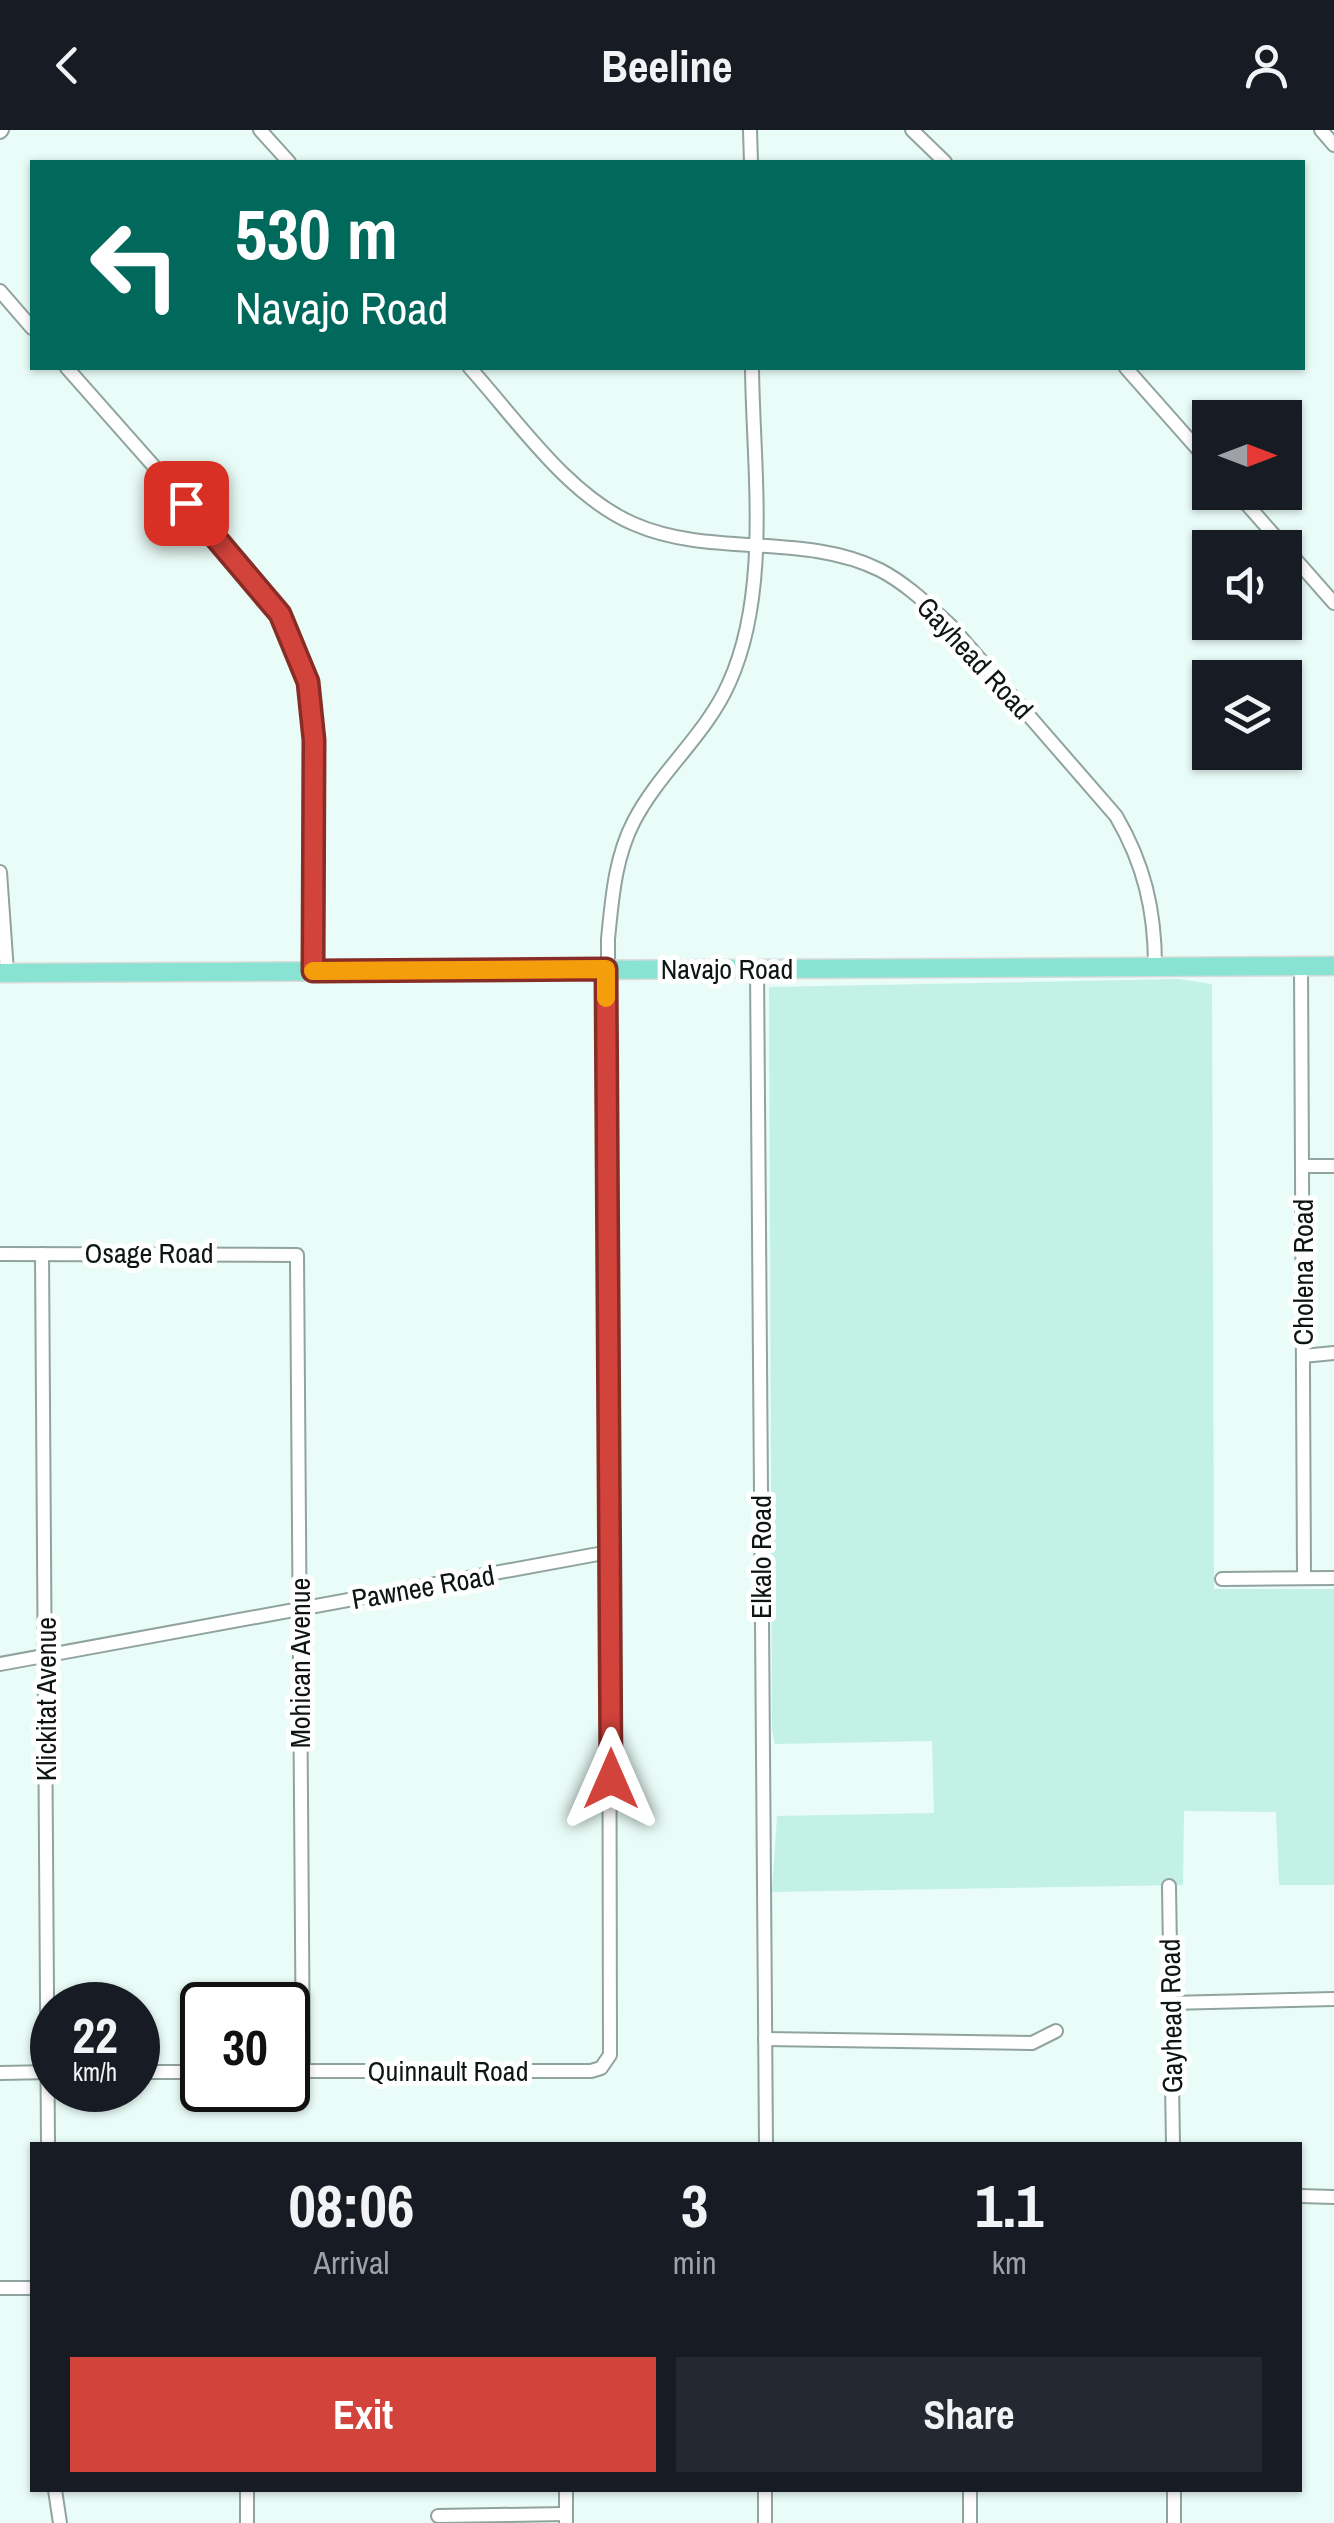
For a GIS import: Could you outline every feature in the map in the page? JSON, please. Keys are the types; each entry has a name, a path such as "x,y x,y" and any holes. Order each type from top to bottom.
{"main road":[{"name":"Navajo Road","path":"4,972 1334,966"}],"street":[{"path":"260,130 287,160"},
{"path":"750,130 750,160"},
{"path":"912,130 943,160"},
{"path":"1320,130 1334,145"},
{"path":"0,291 30,326"},
{"path":"69,370 258,584 280,614 296,647 308,682 314,740 313,971"},
{"name":"Gayhead Road","path":"472,370 569,479 610,511 655,532 696,541 816,552 877,569 903,583 952,626 1116,816 1134,846 1144,875 1152,907 1155,966"},
{"path":"609,1552 606,969 613,887 635,819 703,730 730,682 750,610 755,546 752,370"},
{"path":"1128,370 1192,442"},
{"path":"1252,510 1334,603"},
{"path":"0,872 4,972"},
{"name":"Cholena Road","path":"1301,966 1304,1578"},
{"name":"Elkalo Road","path":"757,969 766,2142"},
{"path":"1302,1166 1334,1166"},
{"name":"Osage Road","path":"0,1254 297,1255"},
{"name":"Klickitat Avenue","path":"42,1254 49,1982"},
{"name":"Mohican Avenue","path":"297,1255 303,1982"},
{"path":"1303,1356 1334,1353"},
{"name":"Pawnee Road","path":"0,1664 609,1552"},
{"name":"Quinnault Road","path":"310,2072 591,2070 606,2062 612,2043 609,1552"},
{"path":"1222,1579 1334,1578"},
{"name":"Gayhead Road","path":"1170,1886 1174,2142"},
{"path":"1169,2003 1334,2000"},
{"path":"765,2039 1032,2044 1056,2031"},
{"path":"0,2073 30,2072"},
{"name":"Klickitat Avenue","path":"48,2142 49,2112"},
{"path":"1302,2196 1334,2197"},
{"path":"0,2288 30,2288"},
{"path":"55,2492 60,2523"},
{"path":"247,2492 247,2523"},
{"path":"438,2516 566,2519 566,2492"},
{"path":"765,2492 766,2523"},
{"path":"970,2492 970,2523"},
{"path":"1174,2492 1174,2523"}],"green space":[{"path":"1178,979 1212,984 1214,1589 1334,1589 1334,1885 1279,1885 1276,1812 1184,1811 1183,1885 772,1892 777,1816 934,1813 932,1741 775,1744 772,1730 769,987"}],"slow traffic":[{"path":"313,971 606,969 606,998"}],"route":[{"path":"186,503 280,614 308,682 314,740 313,971 606,969 611,1779"}]}
